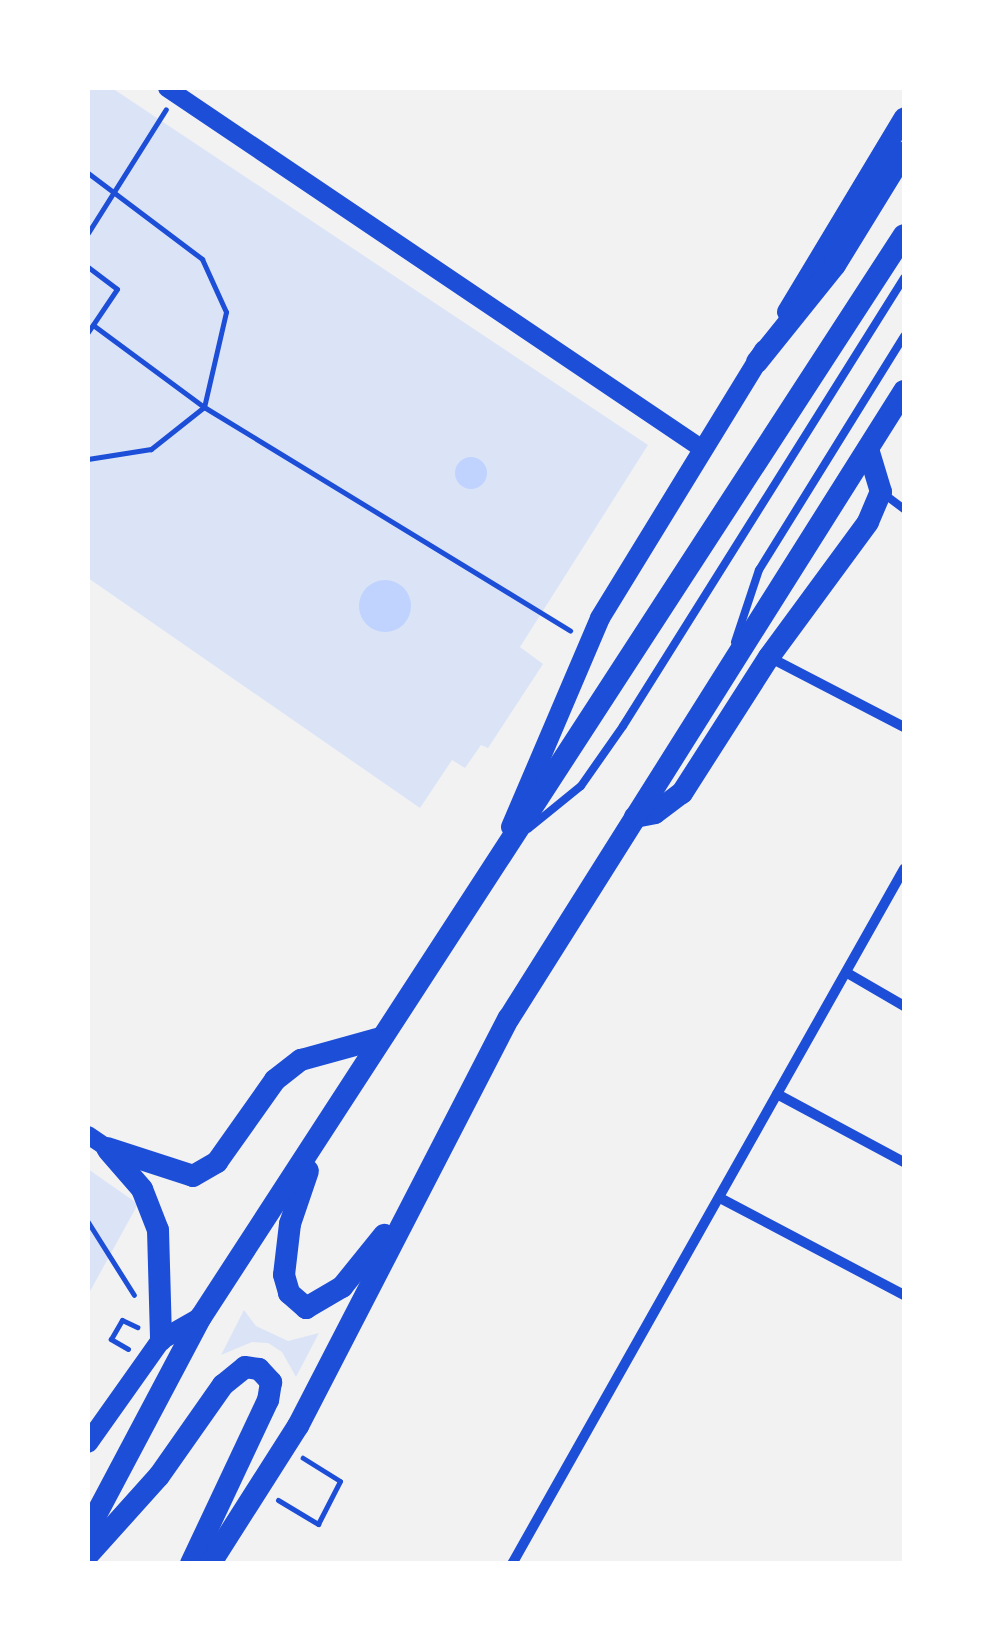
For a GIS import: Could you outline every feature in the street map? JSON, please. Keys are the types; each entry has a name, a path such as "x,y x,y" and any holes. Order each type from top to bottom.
{"highway":[{"path":"757,362 835,265 904,153"},
{"path":"88,1530 201,1317 316,1144 501,850 644,642 904,235"},
{"path":"210,1564 298,1426 509,1018 904,390"},
{"path":"634,817 656,814 682,793 769,657 868,522 882,492 868,448"},
{"path":"97,1141 193,1176 217,1162 275,1080 301,1060 381,1038"},
{"path":"97,1141 142,1188 158,1230 162,1340"},
{"path":"316,1144 290,1224 284,1275 289,1294 306,1308 342,1287 420,1184"},
{"path":"88,1555 159,1476 222,1385 245,1368 259,1369 271,1382 268,1400 191,1564"}],"main road":[{"path":"501,850 590,642 701,448 904,117"},
{"path":"88,1443 162,1340 201,1317"}],"street":[{"path":"171,91 701,448"},
{"path":"769,657 904,727"},
{"path":"512,1564 849,974 904,870"},
{"path":"849,974 904,1006"},
{"path":"778,1094 904,1162"},
{"path":"720,1198 904,1295"}],"lane":[{"path":"501,850 582,786 904,278"},
{"path":"724,675 759,570 904,336"},
{"path":"882,492 904,510"}],"path":[{"path":"88,233 171,91"},
{"path":"88,172 202,259 226,312 204,407 151,449 88,459"},
{"path":"88,267 117,289 88,332"},
{"path":"92,324 204,407 590,642"},
{"path":"88,1222 162,1340"},
{"path":"110,1339 122,1320"},
{"path":"258,1488 318,1524 340,1481"}],"shaded area":[{"path":"88,88 112,88 648,445 520,647 543,664 488,748 481,745 465,768 452,760 420,808 88,578"},
{"path":"88,1169 138,1204 88,1295"},
{"path":"244,1310 256,1326 288,1341 319,1333 296,1377 282,1352 268,1343 252,1342 221,1355"}],"water":[{"path":"471,457 482,462 487,473 482,484 471,489 460,484 455,473 460,462"},
{"path":"385,580 404,587 411,606 404,625 385,632 366,625 359,606 366,587"}]}
